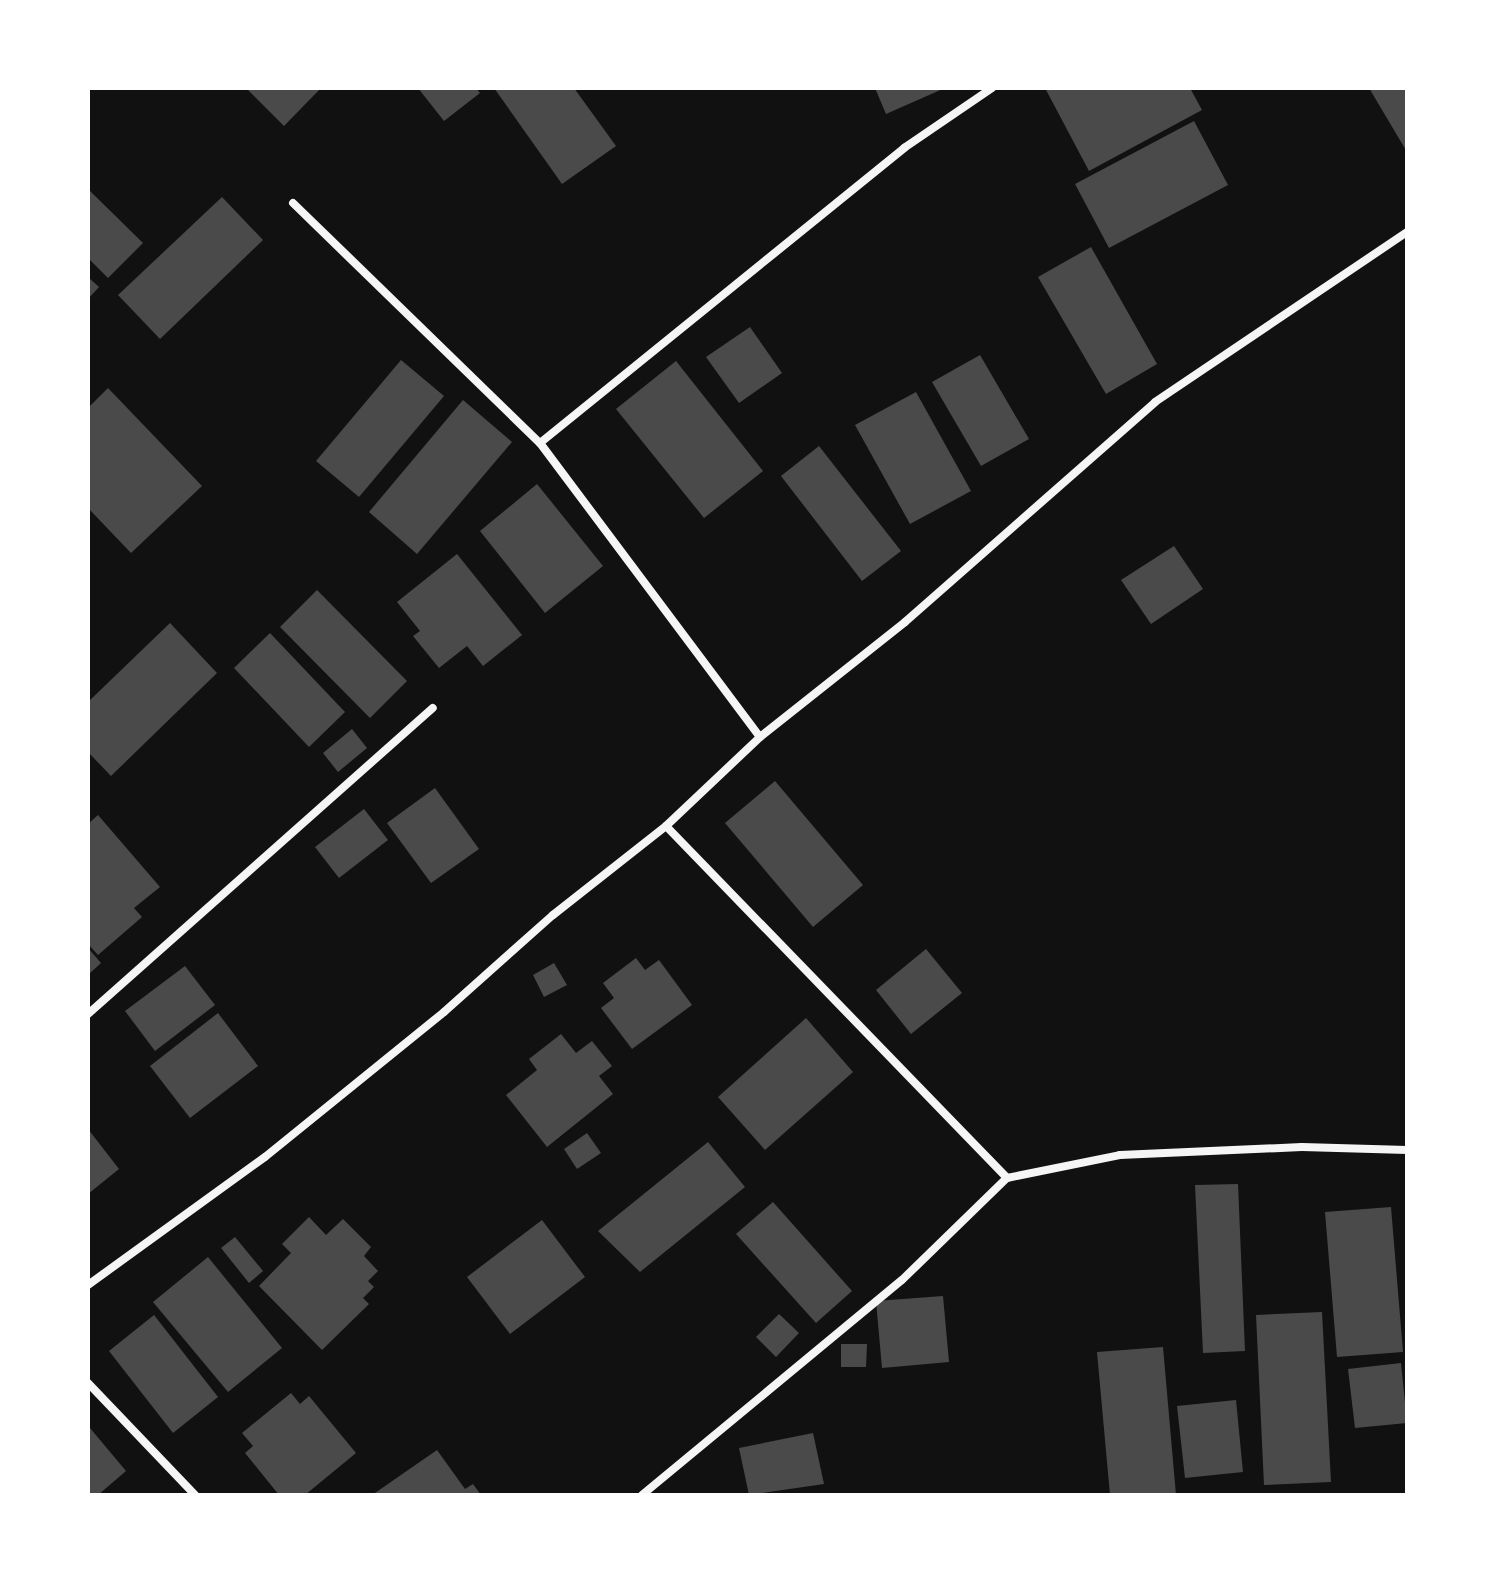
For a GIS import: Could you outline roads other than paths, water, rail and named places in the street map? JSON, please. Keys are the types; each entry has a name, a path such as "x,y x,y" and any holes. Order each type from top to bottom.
{"street":[{"path":"540,443 904,148 992,88"},
{"path":"293,203 540,443 760,737"},
{"path":"88,1285 265,1157 666,826 760,737 905,622 1155,402 1407,232"},
{"path":"88,1014 433,708"},
{"path":"666,826 1007,1178"},
{"path":"642,1495 902,1280 1007,1178 1120,1155 1302,1147 1407,1150"},
{"path":"88,1383 195,1495"}]}
